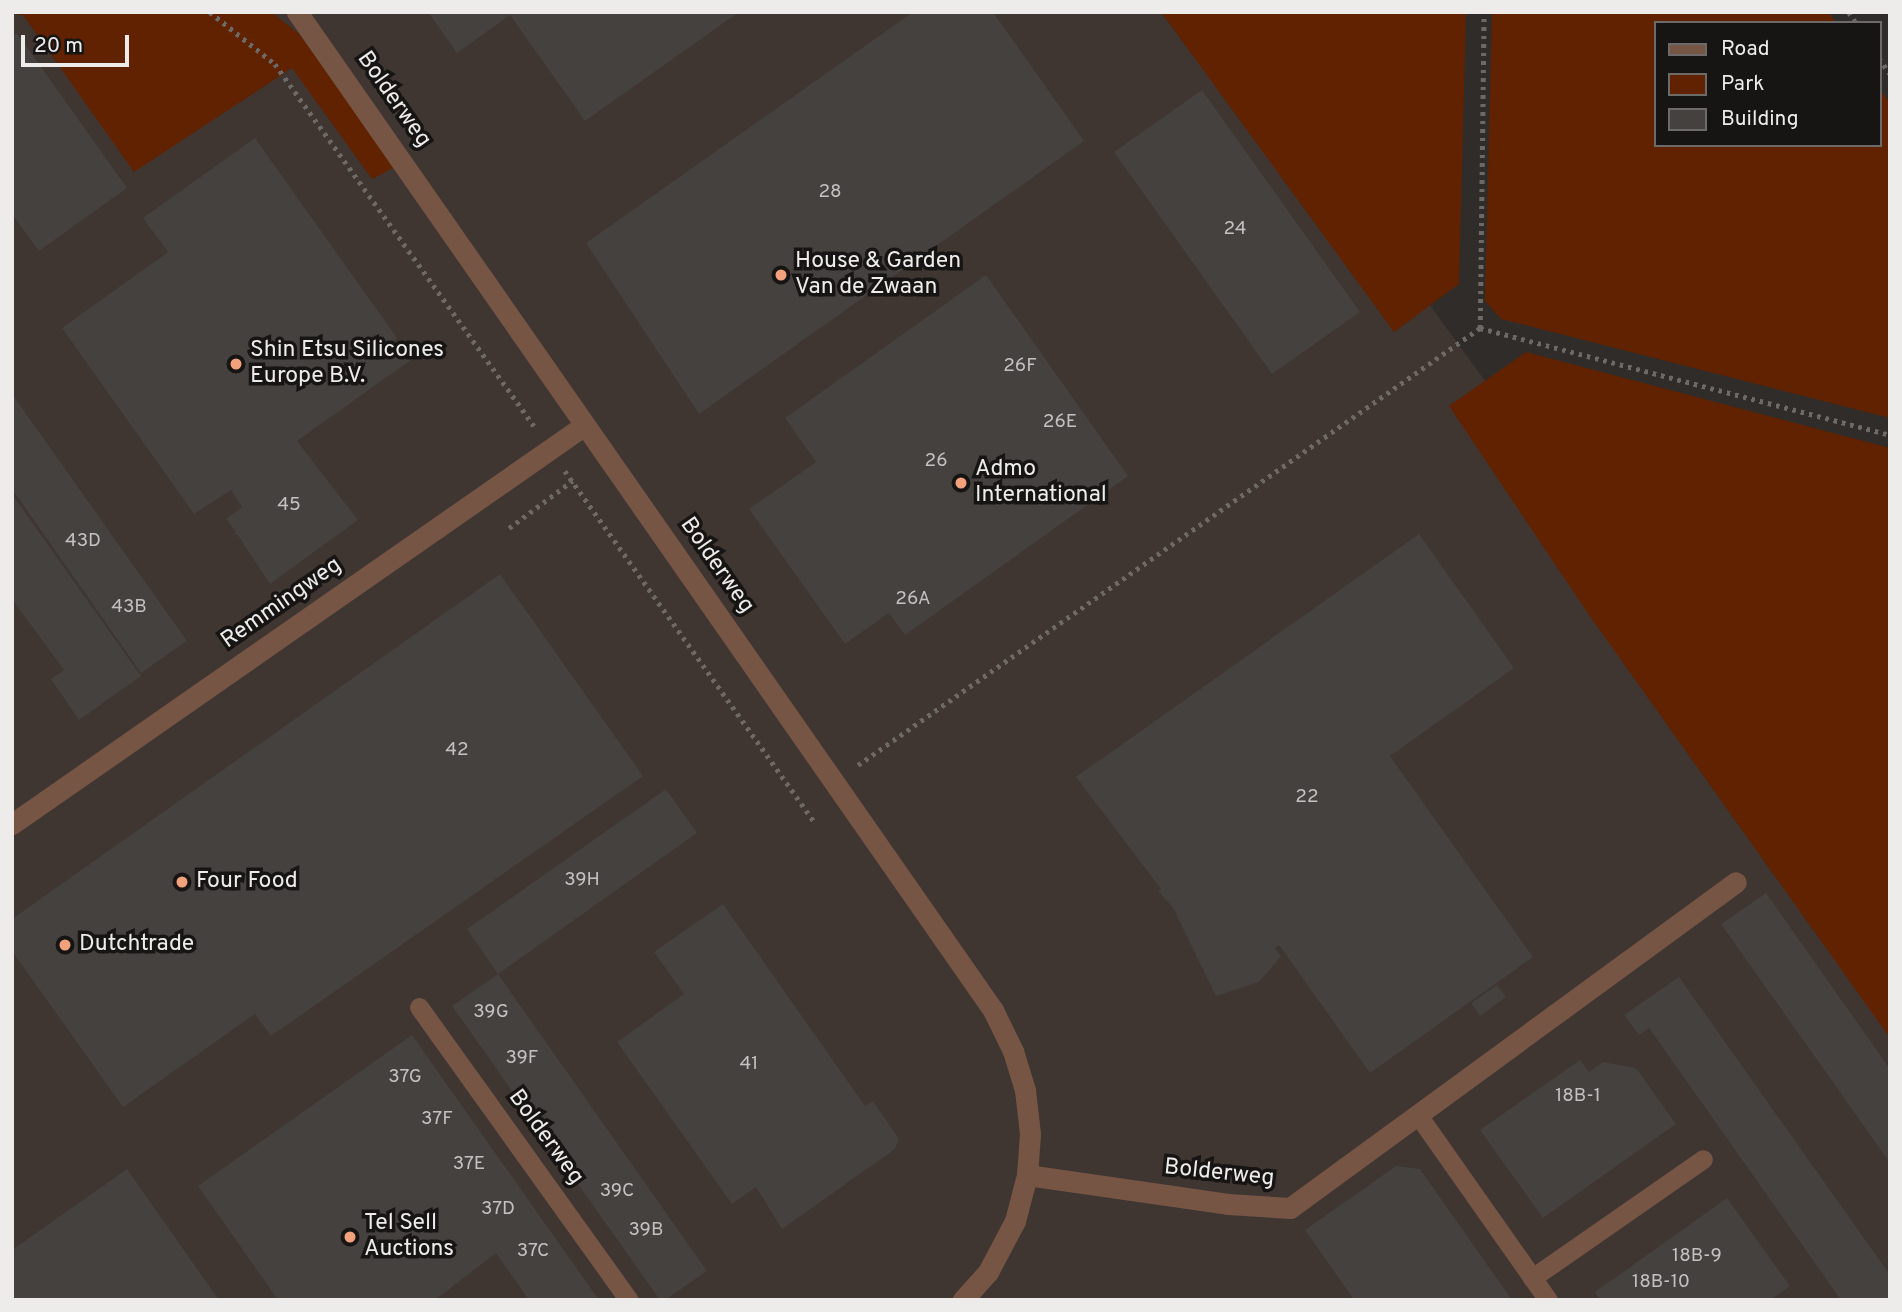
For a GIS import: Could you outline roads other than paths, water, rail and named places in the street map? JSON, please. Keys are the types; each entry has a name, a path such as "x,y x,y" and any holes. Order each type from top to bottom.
{"street":[{"name":"Bolderweg","path":"297,12 401,157 582,427 992,1010 1013,1051 1025,1090 1030,1134 1027,1175 1015,1221 988,1272 963,1300"},
{"name":"Remmingweg","path":"12,824 582,427"},
{"name":"Bolderweg","path":"1027,1175 1228,1204 1290,1208 1736,882"}],"lane":[{"name":"Bolderweg","path":"419,1007 629,1300"},
{"path":"1418,1115 1548,1300"},
{"path":"1532,1278 1703,1158"}],"place":[{"name":"House & Garden Van de Zwaan","path":"781,275"},
{"name":"Shin Etsu Silicones Europe B.V.","path":"236,364"},
{"name":"Admo International","path":"961,483"},
{"name":"Four Food","path":"182,882"},
{"name":"Dutchtrade","path":"65,945"},
{"name":"Tel Sell Auctions","path":"350,1237"}]}
